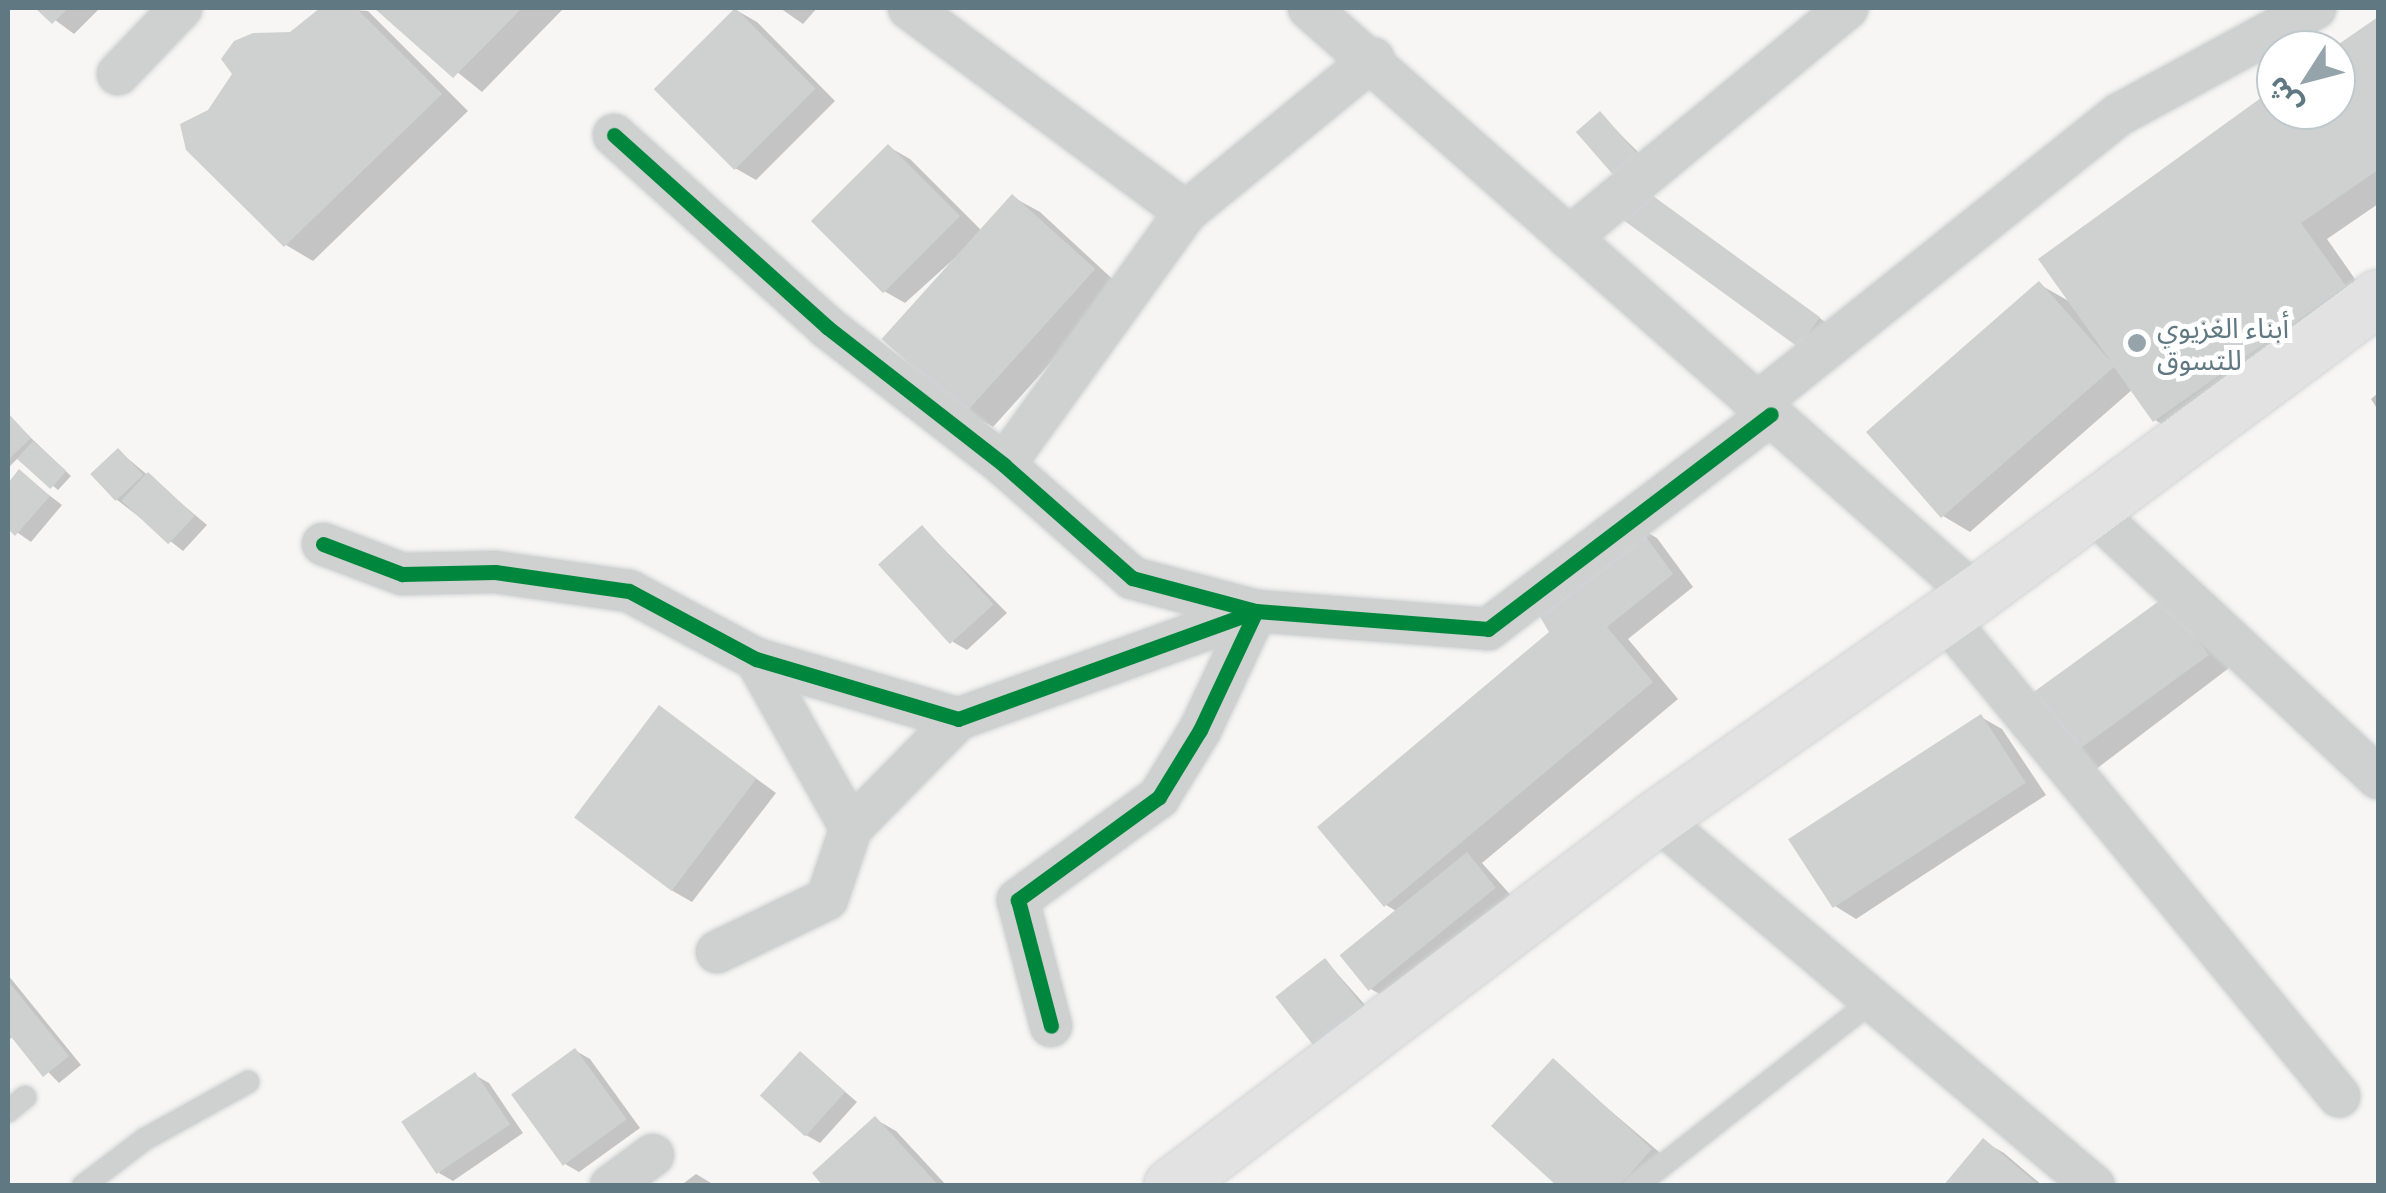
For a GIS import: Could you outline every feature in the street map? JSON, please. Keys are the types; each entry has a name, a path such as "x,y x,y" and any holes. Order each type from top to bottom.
{"main road":[{"path":"1171,1186 1656,818 1960,606 2378,298"}],"street":[{"path":"118,74 181,8"},
{"path":"909,8 1186,212"},
{"path":"1309,8 1373,60 1765,408 1960,606 2339,1096"},
{"path":"1569,238 1847,8"},
{"path":"614,135 827,327 1004,464 1132,578 1256,612 1488,629 1765,408 2120,114 2314,8"},
{"path":"1004,464 1186,212 1373,60"},
{"path":"2091,510 2378,778"},
{"path":"323,544 402,574 495,572 630,590 756,659 958,719"},
{"path":"716,952 827,899 851,828 958,719 1256,612"},
{"path":"1050,1026 1018,900 1159,797 1200,730 1256,612"},
{"path":"756,659 851,828"},
{"path":"1656,818 2094,1186"},
{"path":"611,1186 653,1154"}],"lane":[{"path":"1636,1186 1873,1000"},
{"path":"83,1186 145,1138 248,1082"}],"building":[{"path":"35,8 68,8 52,24"},
{"path":"320,8 356,8 442,94 284,247 186,150 180,124 208,110 232,74 221,59 234,41 253,33 290,32"},
{"path":"374,8 522,8 453,78"},
{"path":"735,8 816,89 734,170 654,89"},
{"path":"2378,17 2378,170 2301,223 2346,286 2153,422 2114,367 1941,518 1866,432 2039,281 2112,363 2038,259 2256,101 2256,130 2356,130 2356,32"},
{"path":"1600,111 1645,163 1621,184 1576,132"},
{"path":"888,144 960,216 883,293 811,221"},
{"path":"1638,185 1820,317 1798,347 1616,215"},
{"path":"1012,194 1095,269 965,414 882,339"},
{"path":"8,413 31,438 8,460"},
{"path":"33,441 66,471 50,489 17,459"},
{"path":"118,448 143,475 115,501 90,474"},
{"path":"19,469 50,496 15,536 8,529 8,483"},
{"path":"148,472 195,516 168,544 121,501"},
{"path":"1636,523 1673,574 1607,627 1653,682 1384,907 1317,827 1549,632 1530,600"},
{"path":"922,525 994,605 950,644 878,564"},
{"path":"2166,596 2209,655 2067,759 2024,699"},
{"path":"659,705 756,778 672,891 574,818"},
{"path":"1981,714 2026,783 1833,908 1788,839"},
{"path":"1467,852 1496,888 1368,991 1340,955"},
{"path":"1325,958 1363,1006 1313,1045 1275,997"},
{"path":"8,981 69,1056 43,1077 8,1033"},
{"path":"575,1048 627,1119 563,1166 511,1094"},
{"path":"800,1051 845,1092 805,1136 760,1096"},
{"path":"1553,1058 1652,1149 1619,1186 1557,1186 1491,1126"},
{"path":"475,1072 510,1124 436,1174 401,1122"},
{"path":"875,1116 939,1186 823,1186 812,1173"},
{"path":"1983,1138 2040,1186 1943,1186"}],"cycle path":[{"path":"614,135 827,327 1004,465 1132,578 1256,611 1488,629 1771,414"},
{"path":"323,544 402,574 495,572 629,591 756,659 958,719 1256,611 1200,730 1159,797 1018,900 1051,1026"}],"place":[{"name":"أبناء الغزيوي للتسوق","path":"2137,343"}]}
